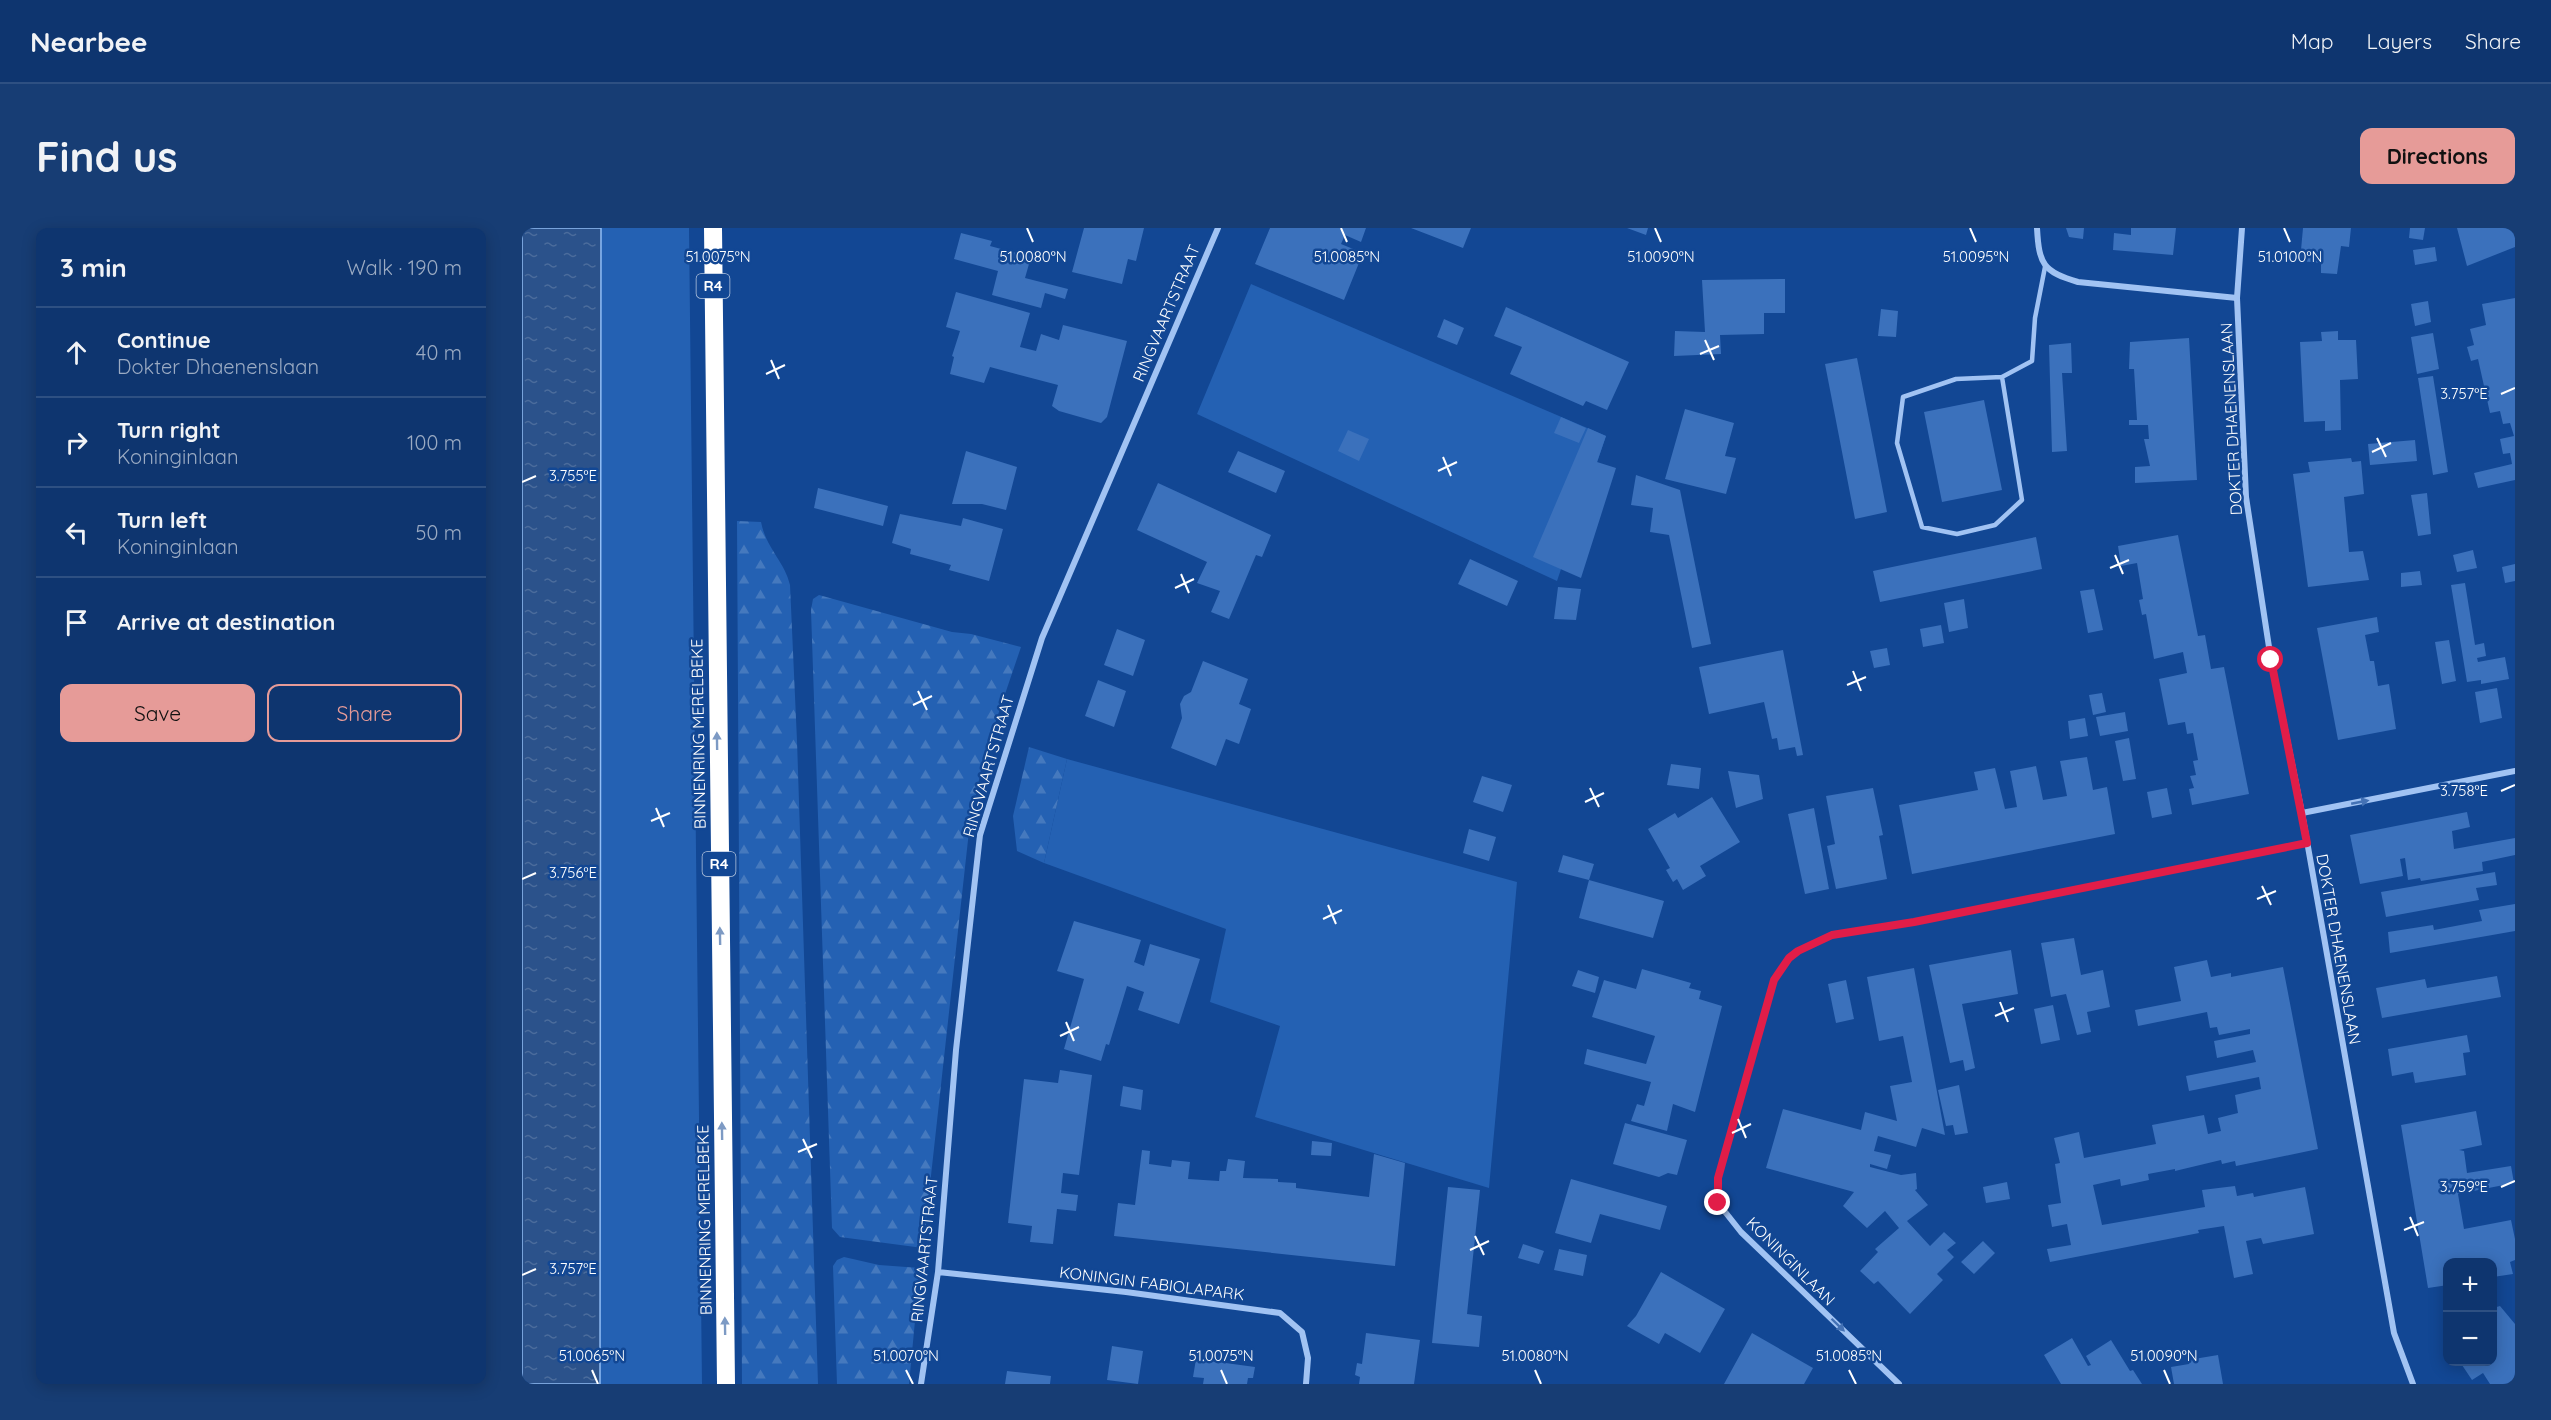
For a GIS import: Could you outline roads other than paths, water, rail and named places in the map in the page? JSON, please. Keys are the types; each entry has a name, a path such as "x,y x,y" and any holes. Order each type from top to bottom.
{"highway":[{"name":"BINNENRING MERELBEKE","path":"712,228 726,1384"}],"street":[{"name":"RINGVAARTSTRAAT","path":"921,1384 938,1272 956,1050 980,835 1042,638 1218,228"},
{"path":"2037,228 2038,255 2045,267 2057,276 2078,282 2237,298"},
{"name":"DOKTER DHAENENSLAAN","path":"2242,228 2237,298 2246,497 2271,660 2302,813 2394,1333 2413,1384"},
{"path":"2302,813 2515,771"},
{"name":"KONINGINLAAN","path":"1899,1384 1741,1232 1718,1203 1718,1178 1765,1008 1774,980 1789,958 1832,935 1914,922 2307,843"},
{"name":"KONINGIN FABIOLAPARK","path":"938,1272 1133,1293 1280,1313 1302,1332 1308,1358 1306,1384"}],"lane":[{"path":"2002,377 2004,402 2022,500 1995,525 1957,534 1922,528 1897,443 1904,397 1956,379 2002,377 2032,360 2035,318 2045,267"}],"water":[{"path":"522,228 601,228 600,1384 522,1384"}]}
